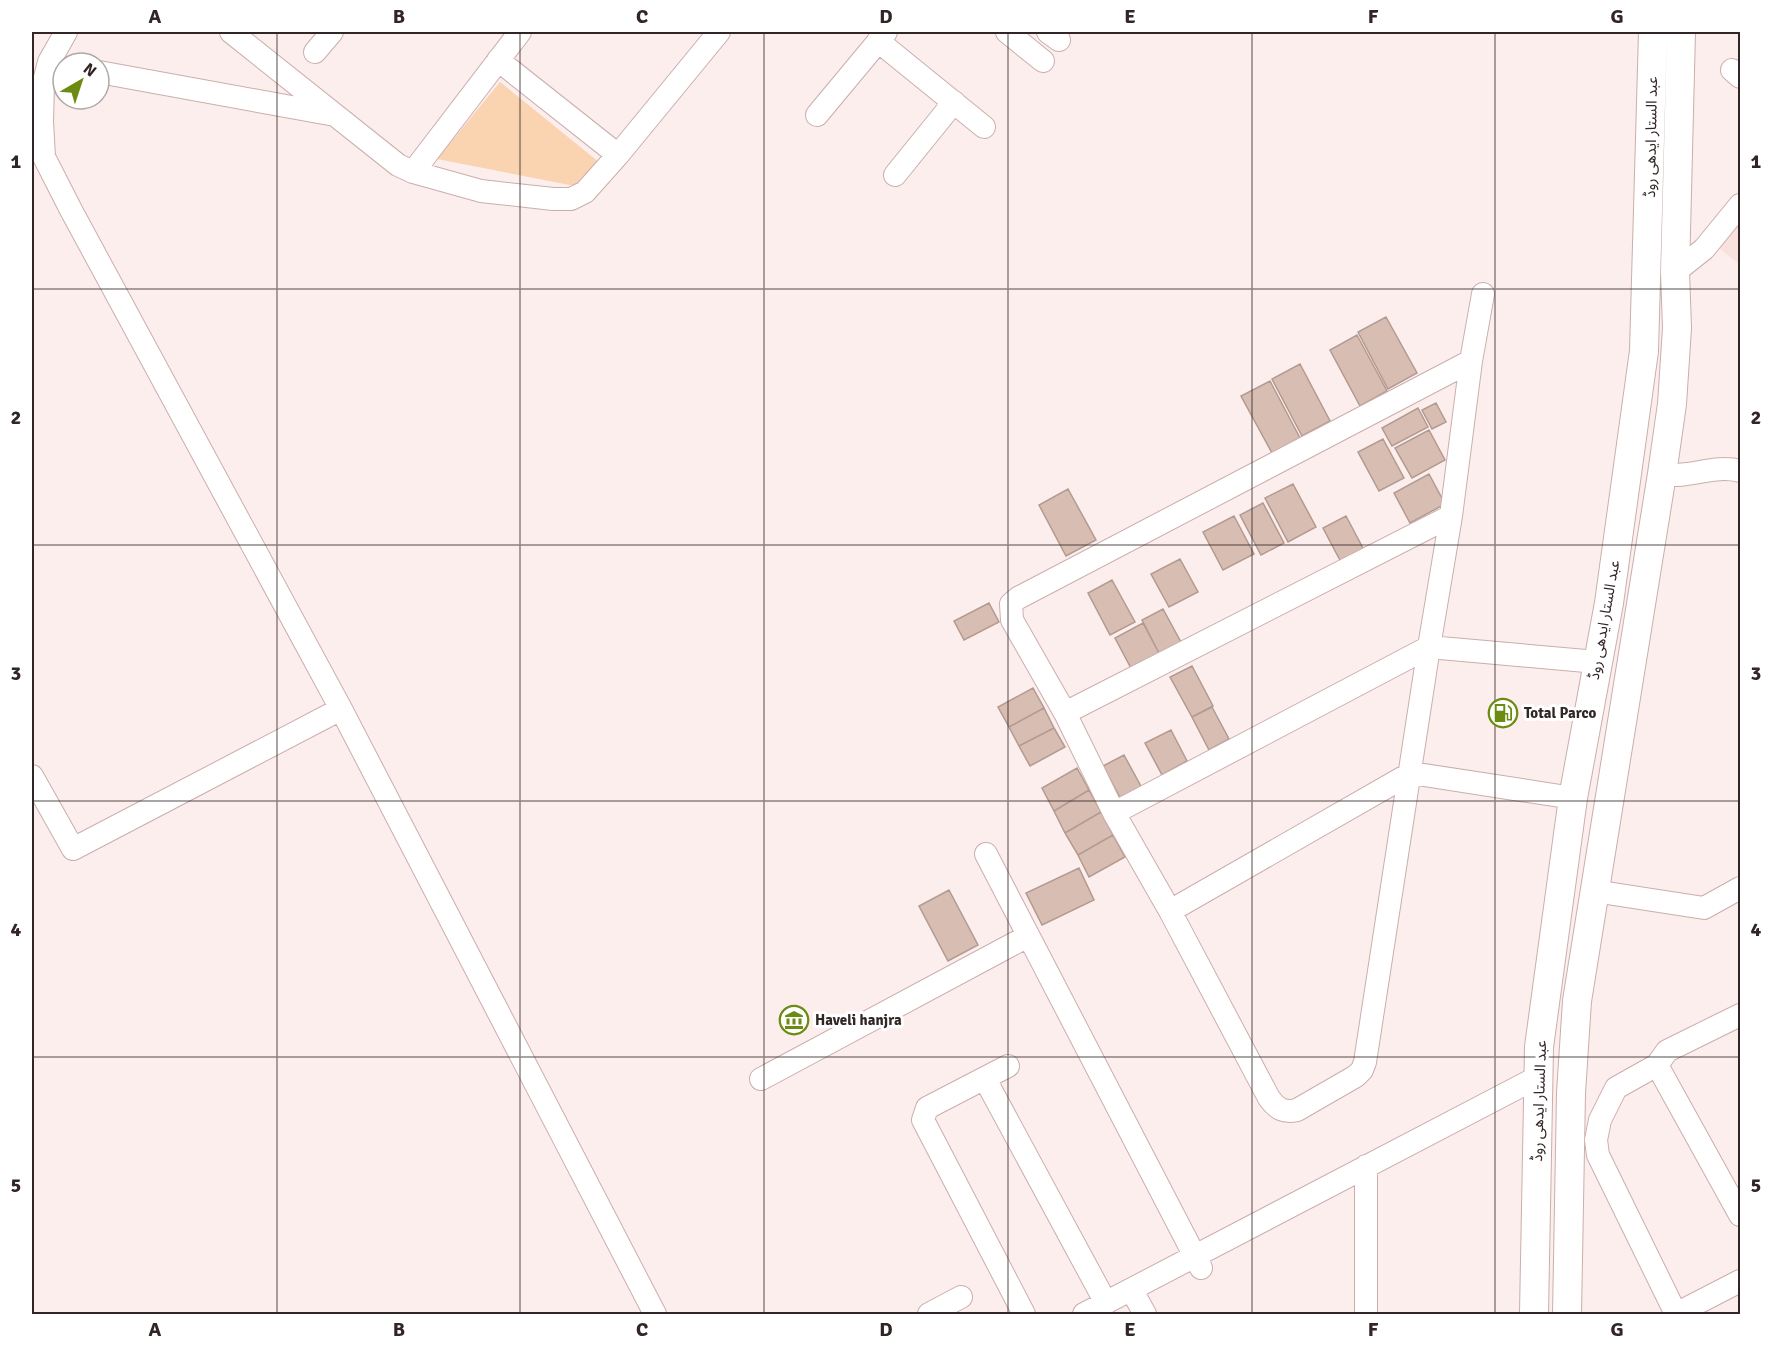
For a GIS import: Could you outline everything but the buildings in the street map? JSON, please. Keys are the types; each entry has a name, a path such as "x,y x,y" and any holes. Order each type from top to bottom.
{"main road":[{"name":"عبد الستار ایدھی روڈ","path":"1534,1314 1539,1047 1573,798 1609,603 1642,371 1653,32"},
{"name":"عبد الستار ایدھی روڈ","path":"1567,1314 1570,1093 1577,1001 1672,404 1677,328 1675,272 1681,32"},
{"path":"1647,272 1675,272"}],"street":[{"path":"66,32 48,62 43,85 44,157 341,709 655,1314"},
{"path":"231,32 398,165 413,172 481,191 553,199 571,199 585,192 719,32"},
{"path":"315,52 332,32"},
{"path":"413,172 520,32"},
{"path":"1007,32 1042,61"},
{"path":"817,115 882,36 984,127"},
{"path":"498,60 618,155"},
{"path":"111,74 339,116"},
{"path":"895,175 954,102"},
{"path":"1675,272 1704,249 1740,205"},
{"path":"1471,362 1018,598 1011,604 1012,620 1065,713 1114,813 1170,911 1269,1098 1274,1106 1288,1112 1297,1110 1356,1076 1362,1070 1365,1062 1451,516 1471,362 1483,294"},
{"path":"1662,474 1674,476 1728,468 1740,471"},
{"path":"1065,713 1451,516"},
{"path":"1114,813 1429,647 1597,662"},
{"path":"32,776 73,849 341,709"},
{"path":"1170,911 1411,773 1573,798"},
{"path":"986,854 1198,1263"},
{"path":"1594,891 1704,908 1740,888"},
{"path":"761,1079 1028,936"},
{"path":"1740,1015 1667,1051 1657,1065 1616,1088 1600,1120 1596,1140 1598,1155 1676,1314 1740,1281"},
{"path":"1657,1065 1740,1215"},
{"path":"1008,1066 927,1108 923,1120 1024,1314"},
{"path":"985,1079 1127,1306"},
{"path":"1084,1314 1127,1306 1198,1263 1366,1172 1538,1084"},
{"path":"1570,1093 1608,1101"},
{"path":"1366,1172 1366,1314"},
{"path":"928,1314 961,1297"}],"shaded area":[{"path":"500,82 600,163 580,187 437,159"},
{"path":"1740,222 1740,265 1719,248"}],"place":[{"name":"Total Parco","path":"1503,713"},
{"name":"Haveli hanjra","path":"794,1020"}]}
